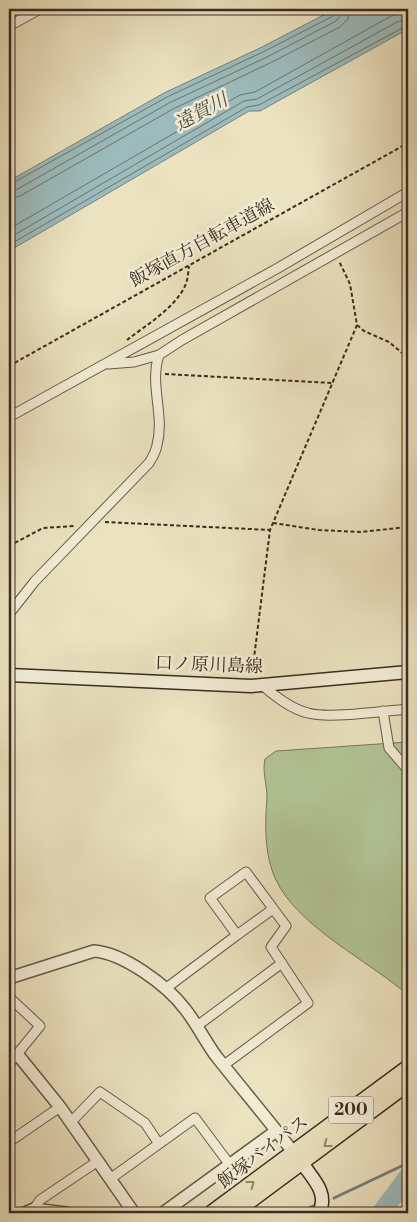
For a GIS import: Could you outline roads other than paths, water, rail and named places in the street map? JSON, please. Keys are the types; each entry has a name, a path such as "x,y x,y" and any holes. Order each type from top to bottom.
{"highway":[{"name":"飯塚バイパス","path":"212,1213 297,1157 408,1068"},
{"name":"200","path":"234,1213 297,1157 408,1083"}],"main road":[{"name":"口ノ原川島線","path":"9,676 257,685 408,672"},
{"path":"297,1157 322,1193 323,1202 319,1213"}],"street":[{"path":"9,26 40,9"},
{"path":"9,417 408,192"},
{"path":"106,364 134,362 159,355 182,340 336,255 408,212"},
{"path":"9,614 35,581 149,463 157,447 160,431 156,372 159,355"},
{"path":"257,685 278,699 307,713 322,716 408,709"},
{"path":"384,711 389,748 408,770"},
{"path":"224,1065 308,1003 271,947 286,926 246,872 210,898 237,935"},
{"path":"165,989 273,909"},
{"path":"9,978 94,951 106,952 123,959 180,1002 224,1065 297,1157"},
{"path":"196,1026 282,963"},
{"path":"9,997 40,1026 9,1064"},
{"path":"18,1055 60,1106 134,1213"},
{"path":"71,1122 100,1092 145,1123 159,1144"},
{"path":"9,1142 60,1106"},
{"path":"110,1179 195,1118 230,1165"},
{"path":"163,1213 276,1131"},
{"path":"29,1211 40,1200 98,1161"},
{"path":"29,1211 66,1213"}],"water":[{"name":"遠賀川","path":"335,9 408,9 408,29 260,111 249,111 9,251 9,181 164,93 262,47"}],"waterway":[{"path":"334,1198 408,1163"},
{"path":"381,1213 408,1177"},
{"path":"297,1213 313,1206"}]}
